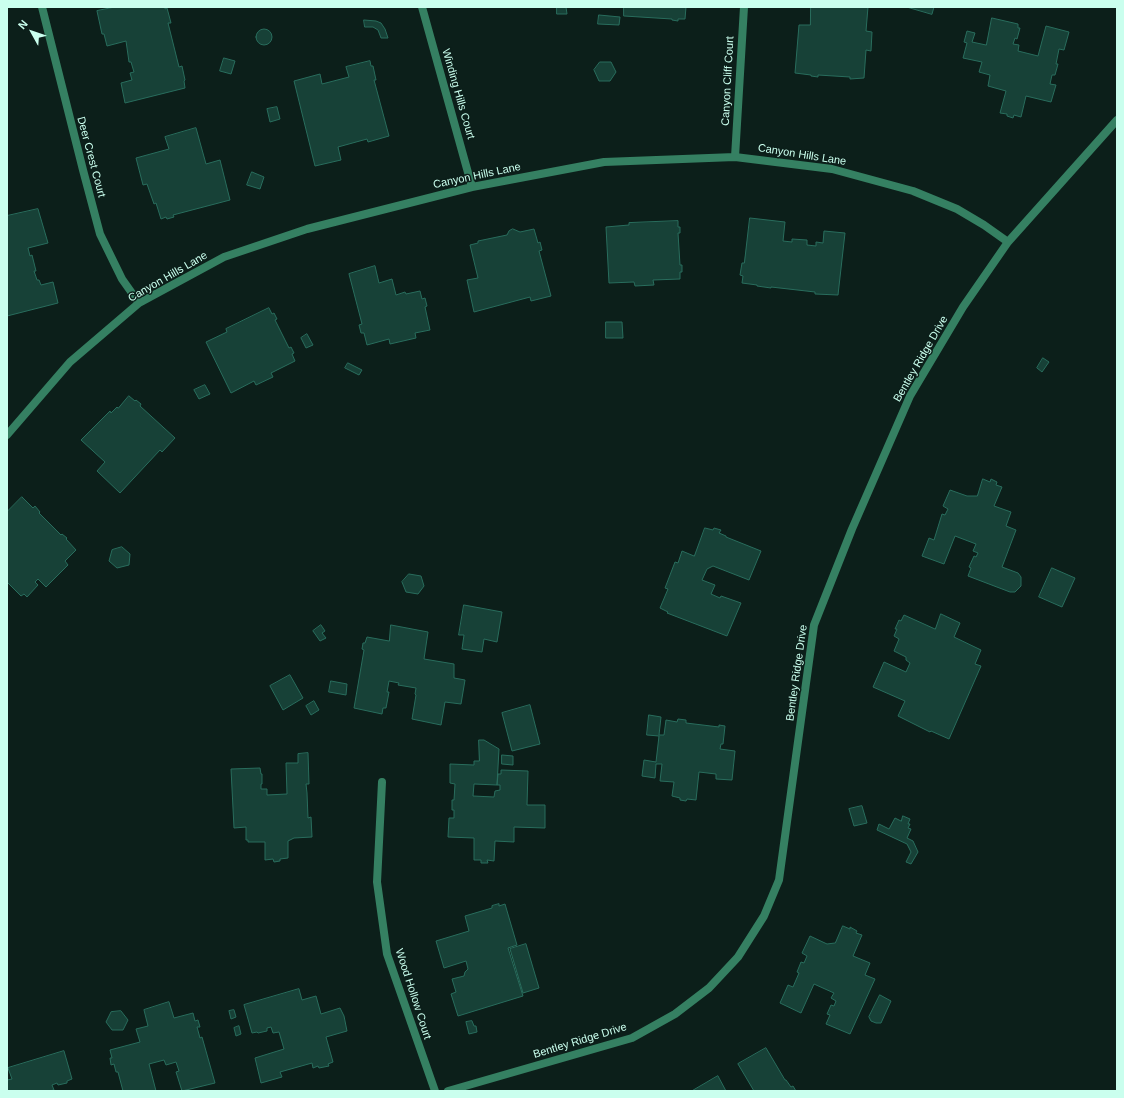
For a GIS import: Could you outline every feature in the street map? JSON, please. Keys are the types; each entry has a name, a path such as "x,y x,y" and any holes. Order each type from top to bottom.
{"street":[{"name":"Deer Crest Court","path":"42,7 100,234 122,279 139,304"},
{"name":"Winding Hills Court","path":"422,7 472,187"},
{"name":"Canyon Cliff Court","path":"735,157 744,7"},
{"name":"Bentley Ridge Drive","path":"448,1091 632,1038 675,1014 709,988 738,958 764,916 779,880 814,625 852,529 910,396 963,307 1008,242 1117,120"},
{"name":"Canyon Hills Lane","path":"7,435 70,362 139,304 224,257 307,229 472,187 604,162 735,157 832,169 913,191 957,209 984,225 1008,242"},
{"name":"Wood Hollow Court","path":"382,782 376,882 387,954 434,1091"}],"building":[{"path":"115,7 167,8 171,23 168,23 179,67 182,66 185,88 125,103 121,83 132,80 130,73 134,72 131,62 129,62 126,41 107,46 104,34 102,34 97,11"},
{"path":"557,7 566,7 567,14 557,14"},
{"path":"624,7 686,7 685,19 678,19 678,21 672,19 624,16"},
{"path":"811,7 868,7 866,31 872,32 871,51 866,50 864,78 850,79 850,77 818,75 818,77 795,73 799,25 810,25"},
{"path":"907,7 934,7 932,14"},
{"path":"599,15 620,17 619,25 598,24"},
{"path":"992,18 1018,24 1018,28 1020,28 1017,39 1015,38 1013,44 1019,45 1018,51 1038,56 1046,26 1069,32 1064,50 1059,49 1056,64 1058,64 1055,75 1052,75 1050,84 1056,85 1051,102 1026,96 1021,117 1014,115 1013,118 1007,116 1007,114 1000,113 1006,91 988,86 990,75 979,72 982,62 963,58 967,43 964,42 967,31 975,33 972,42 986,45"},
{"path":"364,20 381,23 388,38 381,38 378,30 373,27 365,27"},
{"path":"264,29 271,34 272,37 267,44 264,45 257,40 256,37 261,30"},
{"path":"224,58 235,61 231,74 220,71"},
{"path":"370,61 371,66 373,66 376,80 374,80 389,136 368,142 367,139 338,147 341,160 315,166 294,81 320,74 322,84 349,77 346,67"},
{"path":"600,62 611,62 616,72 610,81 599,81 594,70"},
{"path":"277,107 280,119 270,122 267,109"},
{"path":"196,128 206,164 220,160 230,200 173,215 174,217 167,219 166,217 161,219 156,203 154,204 147,184 143,185 136,158 169,149 165,137"},
{"path":"252,172 264,177 260,189 247,185"},
{"path":"38,209 48,243 28,248 30,256 32,255 37,280 39,280 41,285 53,282 58,303 7,316 7,216"},
{"path":"750,218 785,222 783,241 792,242 792,239 807,240 807,245 816,246 816,242 823,243 824,231 845,233 838,295 815,294 815,292 771,288 742,283 743,276 740,275 742,263 744,263"},
{"path":"678,221 678,227 680,227 680,233 678,233 680,265 682,265 680,279 653,280 654,285 635,286 634,282 609,283 606,227 629,225 629,223"},
{"path":"513,229 520,232 534,229 538,243 540,242 542,250 539,251 551,296 531,301 530,297 474,312 467,280 478,278 470,245 478,243 478,241 507,235 509,231"},
{"path":"375,266 379,283 392,279 396,295 405,292 406,294 420,291 422,299 425,298 427,306 425,307 430,330 415,333 416,338 390,344 389,339 367,345 364,333 361,333 359,325 362,324 349,274"},
{"path":"269,308 277,319 275,320 289,348 291,347 294,353 292,354 295,361 271,373 273,377 256,385 254,381 231,393 206,342 227,332 226,329"},
{"path":"606,322 622,322 623,338 606,338"},
{"path":"307,334 313,345 306,348 301,338"},
{"path":"1043,358 1049,362 1042,372 1037,368"},
{"path":"348,363 362,370 359,375 345,368"},
{"path":"205,385 210,394 199,399 194,390"},
{"path":"129,396 141,404 140,406 175,438 162,452 160,450 120,493 97,471 105,462 81,440 110,411 111,413 117,407 118,408"},
{"path":"983,479 990,482 991,479 997,482 996,485 1002,487 994,506 1011,512 1006,526 1016,530 1002,567 1018,573 1021,577 1021,586 1015,592 1010,592 968,576 971,568 969,567 974,556 976,557 978,553 973,551 976,544 955,536 944,564 922,556 929,538 934,540 942,514 945,515 948,509 943,506 950,490 967,496 977,496"},
{"path":"22,497 33,508 35,506 40,512 39,513 61,535 62,534 67,538 66,539 76,550 65,561 68,565 46,587 38,579 35,582 38,585 27,597 24,594 21,596 7,582 7,512"},
{"path":"705,528 721,530 719,533 726,537 761,551 749,580 713,566 707,569 702,580 715,585 711,594 720,598 721,596 741,603 727,636 667,613 668,612 660,608 668,589 665,588 675,562 678,563 682,551 694,556"},
{"path":"122,547 130,554 129,565 117,568 109,561 112,550"},
{"path":"1052,568 1075,578 1062,607 1039,597"},
{"path":"409,574 421,576 424,586 418,594 406,592 402,582"},
{"path":"464,605 502,612 497,642 484,639 482,652 462,649 464,635 459,635"},
{"path":"941,614 960,623 954,637 981,650 975,664 981,666 949,739 931,731 930,732 898,716 905,701 873,687 884,662 906,672 910,663 906,660 906,657 894,651 899,639 894,636 899,620 901,621 904,615 935,629"},
{"path":"321,625 325,631 322,633 326,638 320,641 313,631"},
{"path":"391,625 428,632 424,659 454,664 454,678 465,680 461,704 445,702 441,725 412,719 416,688 398,685 399,683 389,681 387,692 389,692 386,708 383,708 382,714 354,708 364,650 362,649 363,643 365,643 367,637 389,641"},
{"path":"290,675 303,698 283,710 270,686"},
{"path":"331,681 347,684 346,695 329,692"},
{"path":"314,701 319,710 311,715 306,706"},
{"path":"530,705 540,744 512,751 502,713"},
{"path":"649,715 661,717 659,735 664,735 666,720 677,722 678,719 686,720 686,723 719,727 719,725 725,726 723,744 721,744 720,749 735,751 732,780 716,779 716,774 699,772 696,800 687,799 686,801 672,796 674,782 660,781 662,764 656,764 655,778 642,776 644,760 656,762 659,736 647,735"},
{"path":"479,740 484,740 499,749 497,785 498,774 501,774 501,770 528,771 527,805 545,805 545,828 514,827 514,842 495,841 494,861 487,860 488,863 481,863 481,860 474,860 474,838 448,837 449,818 454,818 452,800 454,800 455,784 450,783 450,764 474,765 474,761 479,761","holes":["474,784 500,785 500,790 495,791 494,797 473,796"]},
{"path":"308,753 309,784 306,784 308,818 311,817 312,837 294,838 288,841 288,858 280,859 280,861 274,862 273,859 265,860 265,842 248,842 248,840 246,840 246,827 234,828 231,769 260,768 262,774 261,789 267,789 267,795 287,794 286,763 298,763 298,754"},
{"path":"502,755 513,756 513,765 502,764"},
{"path":"862,806 867,823 854,826 849,809"},
{"path":"903,816 910,819 908,828 911,829 907,838 913,841 918,852 911,864 906,862 911,852 907,844 877,830 879,824 889,829 895,818 901,821"},
{"path":"499,904 499,906 505,904 517,945 508,948 523,996 458,1016 451,994 456,992 452,979 464,976 468,969 466,961 444,968 436,941 469,931 465,916 492,908 492,906"},
{"path":"843,926 850,929 850,927 857,931 856,933 862,935 853,956 870,963 865,975 875,979 850,1034 826,1024 830,1015 827,1014 831,1005 834,1006 836,1001 831,998 834,993 814,984 801,1013 780,1003 788,985 793,987 799,973 797,972 801,962 804,963 807,956 802,953 810,936 827,944 835,943"},
{"path":"526,944 539,988 523,993 510,949"},
{"path":"299,989 302,1000 316,996 321,1014 340,1008 344,1016 347,1031 326,1037 333,1062 328,1064 329,1066 319,1068 318,1066 313,1068 312,1063 280,1072 282,1077 261,1083 255,1058 284,1049 279,1032 273,1033 271,1027 267,1028 267,1031 252,1033 244,1005"},
{"path":"880,995 891,1001 881,1023 876,1023 871,1021 869,1017"},
{"path":"169,1002 174,1018 193,1013 195,1021 198,1020 200,1027 197,1027 200,1038 202,1037 215,1083 182,1091 176,1072 179,1071 176,1062 166,1065 164,1060 149,1064 156,1091 123,1091 118,1072 116,1072 114,1064 111,1065 110,1058 112,1058 110,1050 140,1042 136,1029 148,1026 144,1010"},
{"path":"234,1010 236,1017 231,1019 229,1011"},
{"path":"121,1011 128,1020 123,1030 112,1030 106,1022 111,1012"},
{"path":"472,1021 474,1026 476,1026 477,1032 469,1034 466,1022"},
{"path":"239,1026 241,1034 236,1036 234,1028"},
{"path":"766,1048 785,1080 791,1087 793,1086 796,1091 754,1091 738,1064"},
{"path":"64,1051 72,1079 67,1081 67,1083 58,1085 57,1083 52,1085 54,1090 49,1091 7,1091 7,1080 12,1079 8,1068"},
{"path":"718,1076 726,1091 692,1091"}]}
